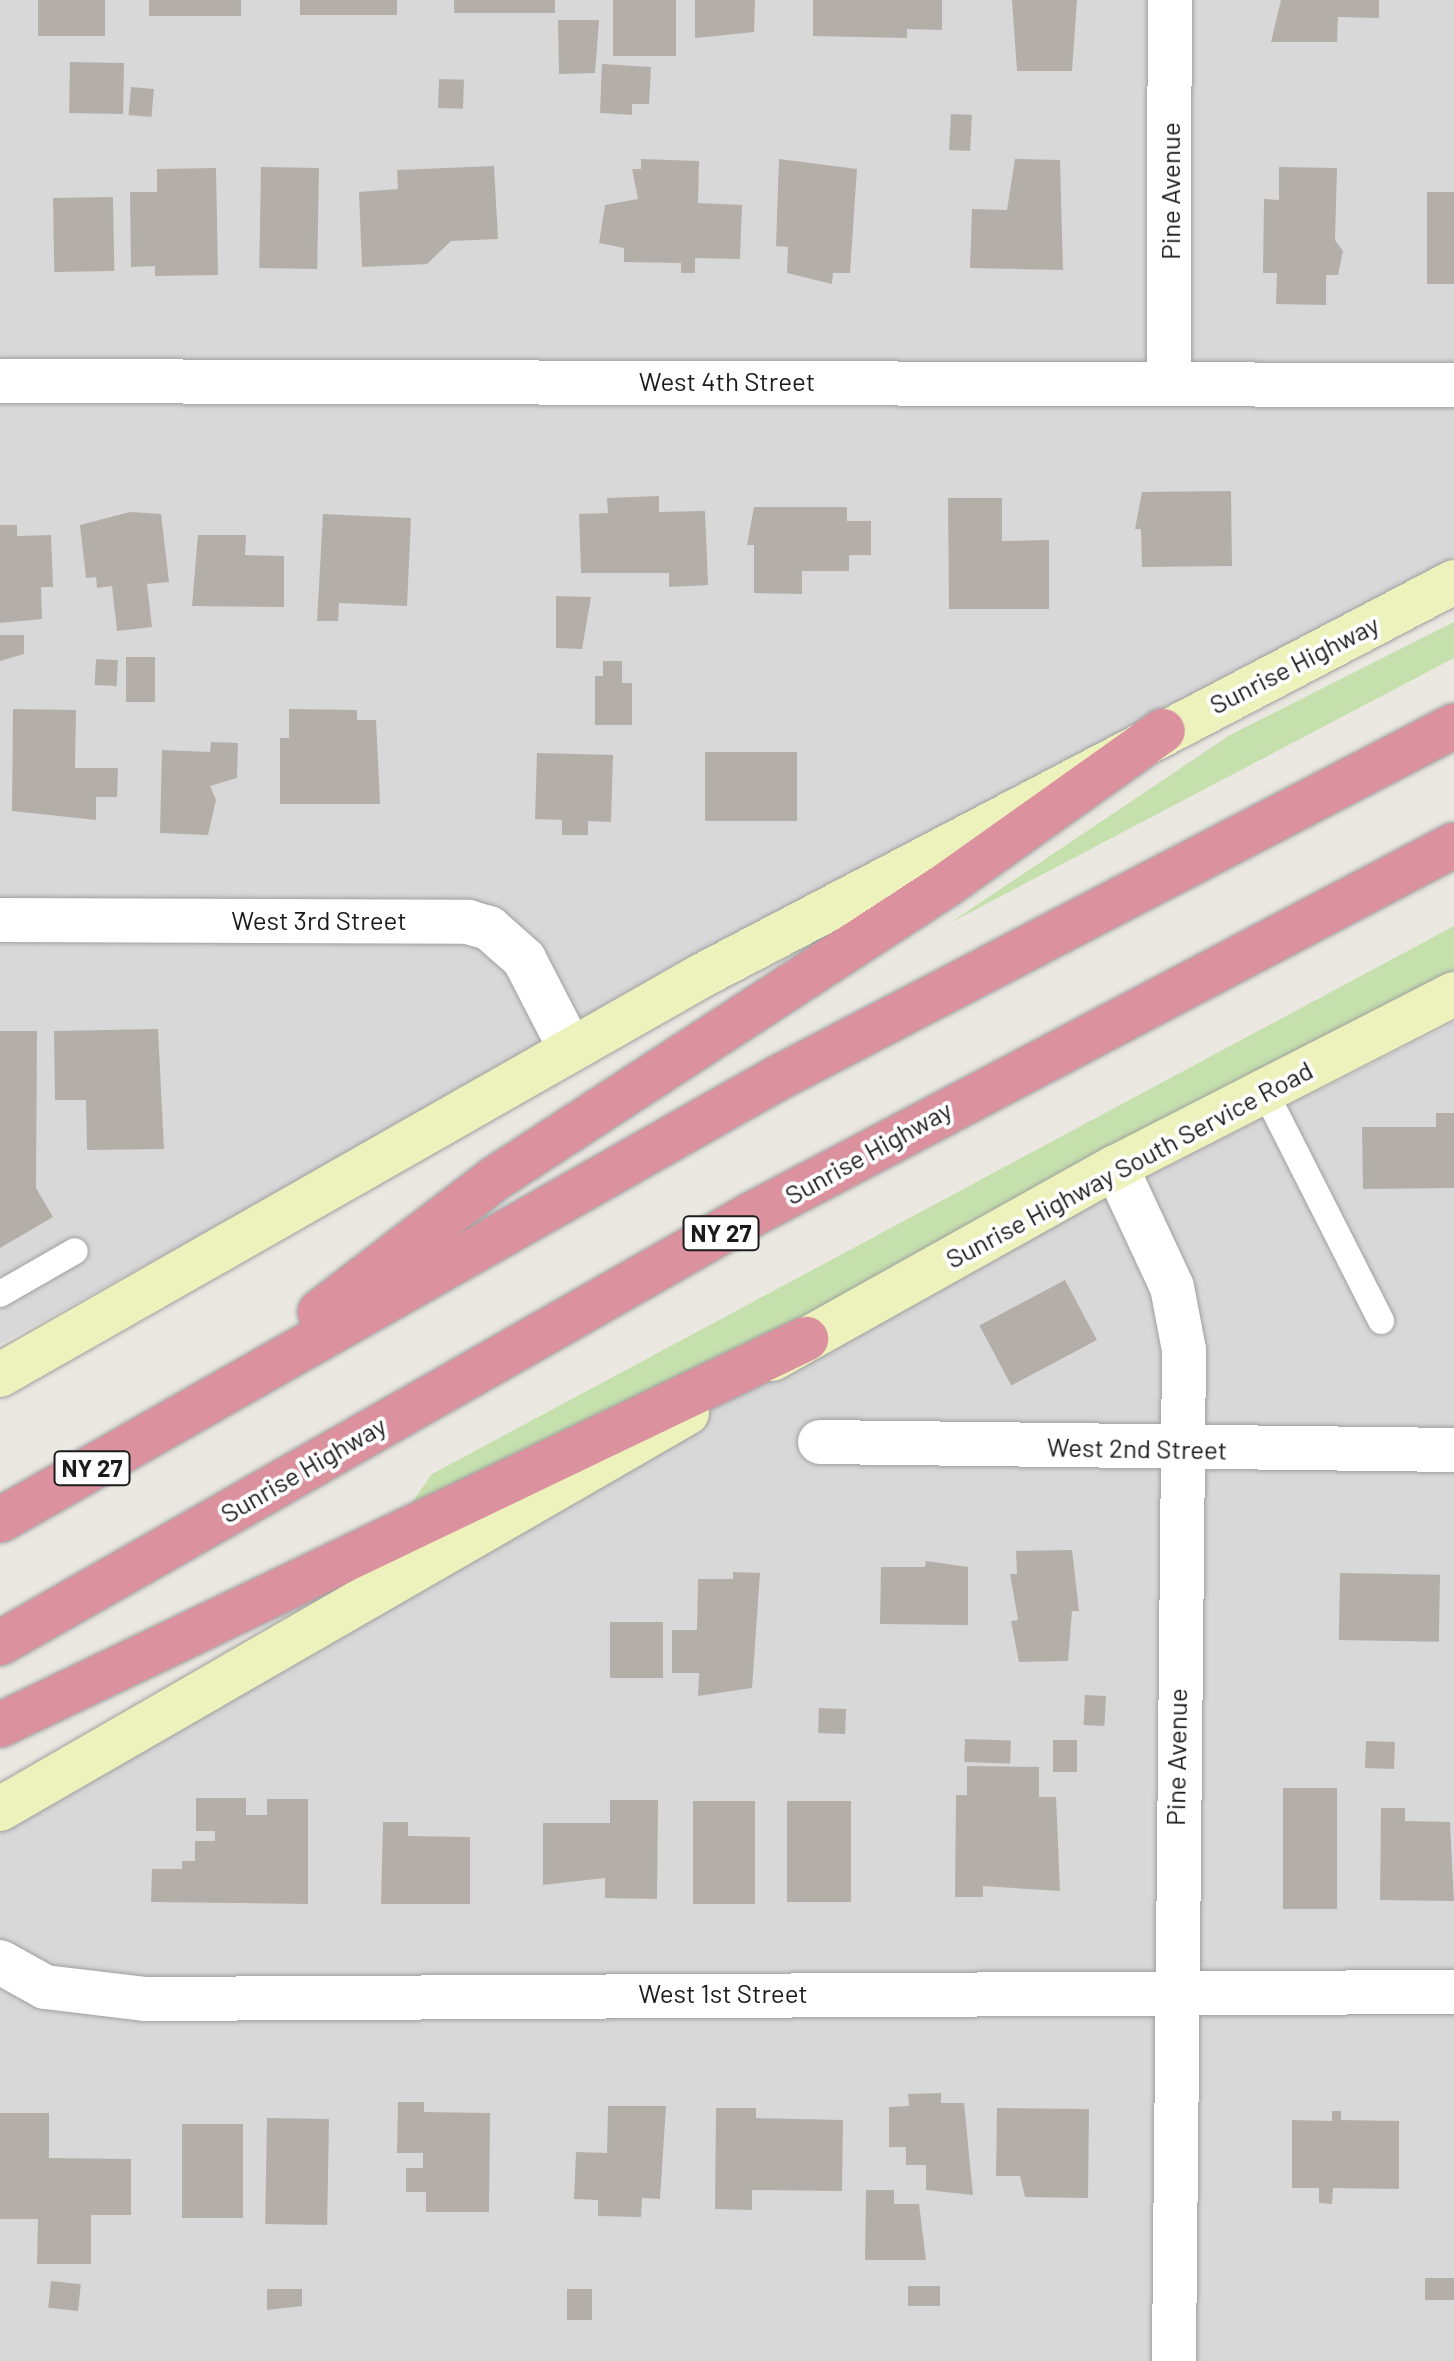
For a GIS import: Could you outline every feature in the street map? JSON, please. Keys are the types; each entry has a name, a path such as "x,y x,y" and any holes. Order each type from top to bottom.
{"highway":[{"name":"NY 27","path":"0,1520 926,998 1454,726"},
{"path":"184,1415 496,1178 946,885 1163,731"},
{"name":"Sunrise Highway","path":"0,1643 765,1208 1454,845"},
{"path":"0,1725 806,1339"}],"main road":[{"name":"Sunrise Highway","path":"0,1375 570,1048 1163,731 1454,582"},
{"name":"Sunrise Highway South Service Road","path":"806,1339 1116,1167 1454,994"},
{"path":"0,1809 610,1461 806,1339"}],"street":[{"name":"Pine Avenue","path":"1169,382 1170,0"},
{"name":"West 4th Street","path":"0,381 1454,385"},
{"name":"West 3rd Street","path":"0,920 468,922 489,928 524,959 570,1048"},
{"name":"Pine Avenue","path":"1116,1167 1180,1319 1173,1992 1174,2361"},
{"name":"West 2nd Street","path":"820,1442 1181,1449 1454,1450"},
{"name":"West 1st Street","path":"0,1962 45,1987 121,1998 1454,1992"}],"lane":[{"path":"1264,1090 1381,1321"},
{"path":"0,1294 75,1251"}],"shaded area":[{"path":"0,0 1454,0 1454,557 0,1344"},
{"path":"1454,1022 1454,2361 0,2361 0,1803 641,1431"}],"green space":[{"path":"1454,622 1454,658 950,923 1230,735"},
{"path":"1454,926 1454,970 628,1412 408,1508 432,1474"}],"building":[{"path":"38,0 105,0 105,36 38,36"},
{"path":"149,0 241,0 241,16 149,16"},
{"path":"300,0 397,0 397,15 300,15"},
{"path":"454,0 555,0 555,13 454,13"},
{"path":"613,0 676,0 676,56 613,56"},
{"path":"695,0 755,0 754,32 695,38"},
{"path":"813,0 942,0 942,30 907,29 907,38 813,36"},
{"path":"1012,0 1077,0 1072,71 1017,71"},
{"path":"1281,0 1379,0 1379,18 1338,17 1337,42 1271,42"},
{"path":"558,20 599,20 595,73 559,74"},
{"path":"70,62 124,63 123,114 69,113"},
{"path":"602,64 651,67 649,104 632,104 632,115 600,113"},
{"path":"439,79 464,80 463,109 438,108"},
{"path":"131,87 154,89 151,117 129,115"},
{"path":"951,114 972,115 970,151 949,150"},
{"path":"641,159 699,161 698,203 742,205 740,259 695,258 695,273 681,273 681,263 624,262 624,248 599,243 605,205 638,199 632,169 641,169"},
{"path":"779,159 857,169 850,273 833,273 832,284 787,273 788,247 776,246"},
{"path":"1015,159 1060,160 1063,270 970,268 972,209 1007,210"},
{"path":"494,166 498,239 451,241 427,264 362,267 359,192 398,189 397,170"},
{"path":"261,167 319,168 317,269 259,268"},
{"path":"1279,167 1337,168 1335,240 1343,251 1338,275 1326,275 1326,305 1276,304 1277,273 1263,273 1264,199 1279,200"},
{"path":"216,168 218,275 155,276 155,266 131,267 130,192 157,192 157,169"},
{"path":"1427,192 1454,192 1454,284 1427,284"},
{"path":"113,197 114,271 54,272 53,198"},
{"path":"1231,491 1232,566 1142,567 1141,529 1135,529 1142,492"},
{"path":"659,496 659,512 705,511 708,585 669,587 669,573 581,573 579,514 608,513 607,498"},
{"path":"948,498 1002,498 1002,541 1049,540 1049,609 949,609"},
{"path":"754,507 847,507 847,521 871,521 871,555 849,555 849,571 802,571 802,594 754,593 754,545 747,545"},
{"path":"130,512 161,514 169,582 147,584 152,627 117,631 112,586 97,588 96,577 86,578 80,525"},
{"path":"323,514 411,518 407,606 339,603 338,621 317,621"},
{"path":"0,525 17,525 17,536 51,535 53,587 41,587 42,619 0,623"},
{"path":"198,535 246,535 245,555 284,556 284,607 192,606"},
{"path":"556,596 591,597 582,649 556,648"},
{"path":"0,635 24,635 24,654 0,661"},
{"path":"126,657 155,657 155,702 126,702"},
{"path":"96,659 118,660 117,686 95,685"},
{"path":"603,661 622,661 622,683 632,683 632,725 595,725 595,676 603,676"},
{"path":"13,709 76,710 75,768 118,768 117,797 96,797 96,820 12,811"},
{"path":"289,709 357,710 357,720 376,720 380,804 280,804 280,738 289,738"},
{"path":"211,742 238,743 237,778 210,786 216,800 208,835 160,833 162,750 210,752"},
{"path":"705,752 797,752 797,821 705,821"},
{"path":"537,753 613,755 611,822 588,821 588,835 562,835 562,820 535,819"},
{"path":"158,1029 164,1149 87,1150 86,1100 55,1100 54,1031"},
{"path":"0,1031 37,1031 36,1188 53,1217 0,1248"},
{"path":"1436,1113 1454,1113 1454,1188 1363,1189 1362,1127 1436,1127"},
{"path":"1065,1280 1097,1340 1011,1386 979,1326"},
{"path":"1072,1550 1079,1611 1072,1611 1068,1661 1019,1662 1011,1621 1018,1620 1010,1574 1017,1574 1016,1551"},
{"path":"926,1561 968,1567 968,1625 880,1624 881,1567 925,1567"},
{"path":"733,1572 760,1573 752,1688 698,1696 699,1673 672,1673 672,1630 697,1630 698,1579 733,1579"},
{"path":"1340,1573 1440,1575 1439,1642 1339,1640"},
{"path":"610,1622 663,1622 663,1678 610,1678"},
{"path":"1085,1695 1106,1696 1104,1726 1083,1725"},
{"path":"819,1708 846,1709 845,1734 818,1733"},
{"path":"965,1739 1011,1741 1010,1764 964,1762"},
{"path":"1053,1740 1077,1740 1077,1772 1053,1772"},
{"path":"1366,1741 1395,1742 1394,1769 1365,1768"},
{"path":"967,1766 1039,1767 1039,1797 1056,1797 1060,1891 983,1886 983,1897 955,1897 956,1795 967,1795"},
{"path":"1283,1788 1337,1788 1337,1909 1283,1909"},
{"path":"196,1798 246,1798 246,1815 267,1815 267,1799 308,1799 308,1904 151,1902 152,1869 182,1869 182,1861 195,1861 195,1841 215,1841 215,1831 196,1831"},
{"path":"610,1800 658,1800 657,1899 605,1898 605,1878 543,1885 543,1823 610,1823"},
{"path":"693,1801 755,1801 755,1904 693,1904"},
{"path":"787,1801 851,1801 851,1902 787,1902"},
{"path":"1381,1808 1405,1808 1405,1821 1450,1822 1454,1901 1380,1900"},
{"path":"383,1822 408,1822 408,1836 470,1837 470,1904 381,1904"},
{"path":"941,2093 941,2103 964,2103 973,2195 926,2190 926,2165 906,2165 906,2147 889,2147 889,2107 909,2106 908,2094"},
{"path":"398,2102 424,2102 424,2112 490,2113 489,2212 426,2212 426,2192 406,2192 406,2168 423,2168 423,2153 397,2153"},
{"path":"608,2106 666,2106 660,2199 642,2198 641,2217 598,2216 598,2200 574,2199 576,2152 607,2153"},
{"path":"716,2108 756,2108 756,2118 843,2120 842,2191 752,2190 752,2210 715,2209"},
{"path":"997,2108 1089,2109 1088,2198 1025,2197 1020,2176 996,2176"},
{"path":"1332,2111 1341,2111 1341,2120 1399,2121 1399,2189 1333,2188 1332,2204 1319,2203 1319,2188 1292,2188 1292,2120 1332,2121"},
{"path":"0,2113 49,2113 49,2158 131,2159 131,2215 91,2215 91,2264 37,2264 38,2219 0,2219"},
{"path":"267,2118 329,2119 327,2225 265,2224"},
{"path":"182,2124 243,2124 243,2218 182,2218"},
{"path":"866,2190 894,2190 894,2204 919,2204 926,2260 865,2260"},
{"path":"1425,2278 1454,2278 1454,2300 1425,2300"},
{"path":"51,2281 81,2284 78,2311 48,2308"},
{"path":"908,2286 940,2286 940,2306 908,2306"},
{"path":"267,2289 302,2289 302,2306 267,2310"},
{"path":"567,2289 592,2289 592,2320 567,2320"}]}
